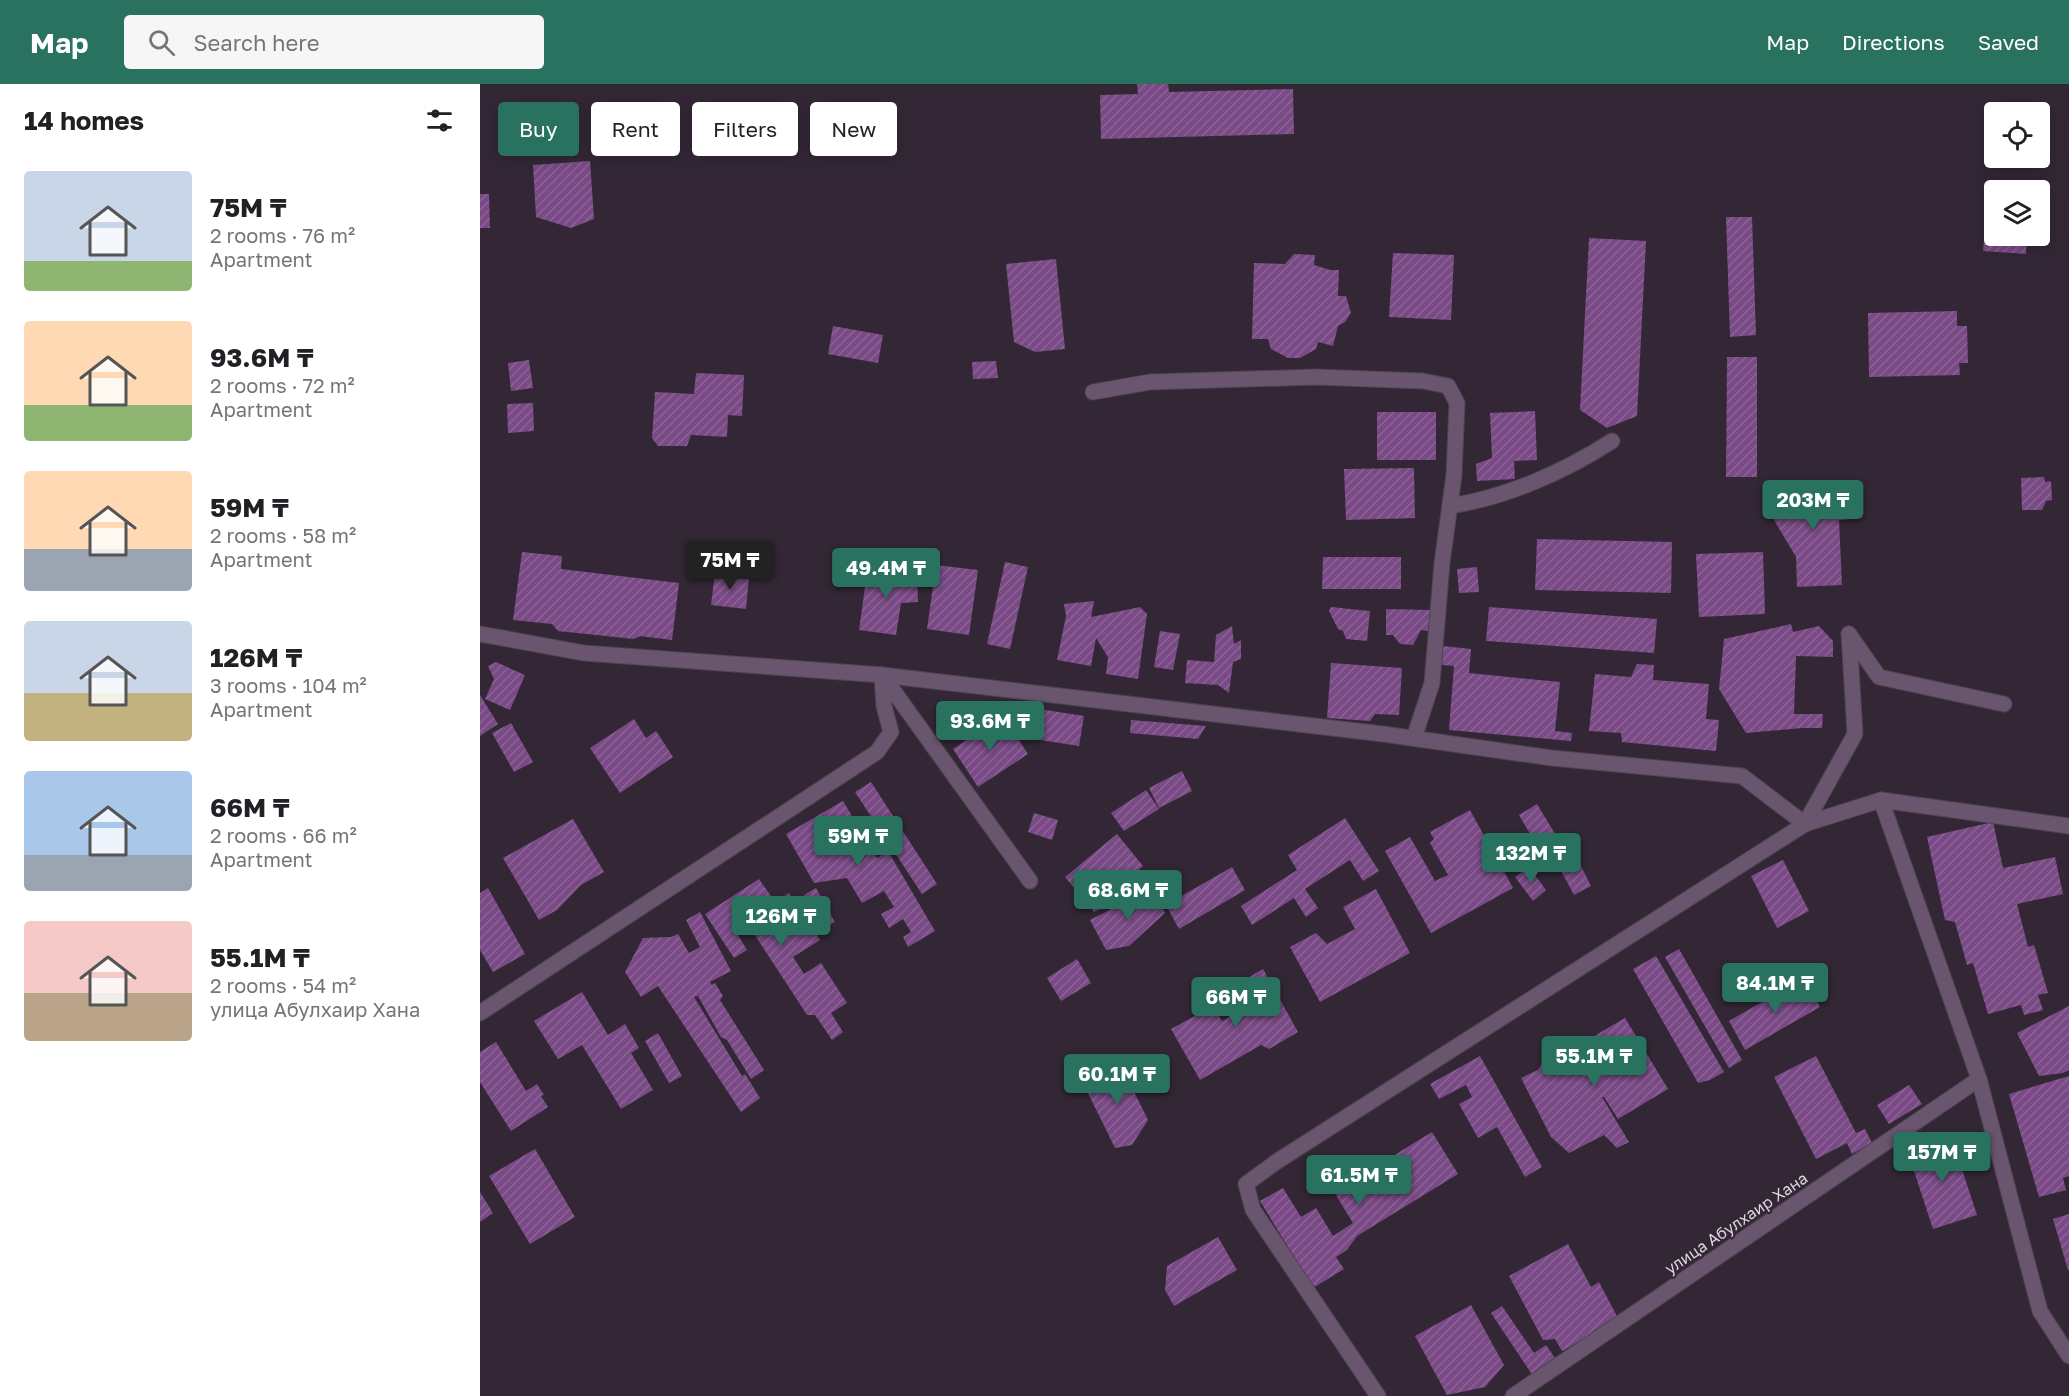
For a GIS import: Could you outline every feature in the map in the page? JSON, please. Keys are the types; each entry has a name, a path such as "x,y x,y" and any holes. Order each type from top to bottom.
{"street":[{"path":"1093,393 1150,382 1316,377 1423,381 1448,386 1457,403 1457,434 1442,563 1432,683 1414,738"},
{"path":"1450,506 1481,501 1538,479 1581,461 1612,441"},
{"path":"480,634 585,653 882,675 1414,738 1552,758 1742,776 1806,824"},
{"path":"1806,824 1855,734 1849,634 1879,677 2004,704"},
{"path":"882,675 1030,881"},
{"path":"480,1013 877,752 891,732 884,706 882,675"},
{"path":"1881,800 1979,1079 2040,1311 2069,1356"},
{"path":"1378,1396 1253,1210 1246,1184 1286,1155 1806,824 1881,800 2069,826"},
{"name":"улица Абулхаир Хана","path":"1513,1396 1979,1079"}],"building":[{"path":"1137,84 1168,84 1169,92 1293,89 1294,134 1101,139 1100,95 1138,94"},
{"path":"590,161 594,219 571,228 536,217 533,165"},
{"path":"480,194 489,194 490,228 480,228"},
{"path":"1726,217 1752,217 1756,335 1730,337"},
{"path":"1589,238 1646,241 1637,416 1607,428 1580,410"},
{"path":"1984,240 1984,246 2026,246 2026,254 1983,251"},
{"path":"1393,253 1454,255 1451,320 1389,317"},
{"path":"1294,254 1315,255 1314,265 1339,270 1338,296 1346,296 1351,313 1345,322 1338,326 1333,346 1318,342 1316,349 1300,358 1288,358 1271,349 1268,339 1252,339 1254,263 1285,264"},
{"path":"1056,259 1065,349 1035,352 1014,342 1006,264"},
{"path":"1957,311 1957,326 1967,326 1968,363 1959,363 1960,375 1869,377 1868,313"},
{"path":"833,326 883,335 878,363 828,354"},
{"path":"1727,357 1757,357 1757,477 1726,477"},
{"path":"529,360 533,388 511,391 508,363"},
{"path":"996,361 998,378 973,379 972,362"},
{"path":"696,373 744,375 742,416 728,415 727,437 691,435 687,446 658,446 652,438 655,392 694,394"},
{"path":"533,403 534,431 508,433 507,404"},
{"path":"1535,411 1537,460 1514,461 1515,479 1477,481 1476,464 1492,458 1490,413"},
{"path":"1377,412 1436,412 1436,460 1377,460"},
{"path":"1414,468 1415,518 1346,520 1344,469"},
{"path":"2044,477 2045,482 2051,481 2052,500 2046,501 2042,510 2022,510 2021,478"},
{"path":"1828,483 1851,505 1852,519 1839,520 1842,585 1797,587 1796,557 1766,510 1771,495"},
{"path":"1537,539 1672,542 1671,593 1535,590"},
{"path":"522,552 562,556 561,569 679,583 672,640 640,636 634,639 558,631 552,624 513,620"},
{"path":"1763,552 1765,614 1699,617 1696,554"},
{"path":"1323,557 1401,557 1401,589 1322,589"},
{"path":"1005,562 1028,567 1010,649 987,644"},
{"path":"936,565 978,570 969,635 927,629"},
{"path":"868,566 905,571 900,579 917,577 918,602 901,603 896,635 859,630"},
{"path":"1477,567 1479,592 1459,593 1457,569"},
{"path":"715,573 749,577 746,609 711,605"},
{"path":"1094,601 1091,617 1140,607 1147,614 1138,679 1106,674 1108,657 1096,638 1091,666 1057,660 1066,616 1064,604"},
{"path":"1331,607 1370,611 1367,641 1346,639 1329,611"},
{"path":"1489,607 1657,619 1654,653 1486,641"},
{"path":"1386,609 1430,610 1429,631 1421,630 1413,645 1400,644 1393,635 1386,635"},
{"path":"1791,624 1793,632 1819,626 1833,641 1833,657 1796,656 1794,714 1823,714 1822,728 1746,733 1719,689 1724,639"},
{"path":"1232,626 1234,644 1241,640 1241,659 1233,662 1229,693 1218,685 1185,683 1187,660 1214,662 1216,635"},
{"path":"1160,631 1180,634 1173,670 1154,667"},
{"path":"1443,646 1471,649 1469,673 1560,682 1555,731 1572,733 1571,741 1449,730 1454,666 1442,665"},
{"path":"496,662 525,675 510,710 485,699 494,679 488,666"},
{"path":"1331,663 1402,668 1399,715 1375,714 1370,721 1327,718"},
{"path":"1637,664 1654,665 1653,680 1709,684 1706,719 1719,720 1716,751 1622,742 1621,733 1589,731 1595,674 1631,677"},
{"path":"480,695 498,724 480,736"},
{"path":"1039,709 1084,716 1079,746 1034,739"},
{"path":"1003,716 1028,754 978,787 953,749"},
{"path":"634,719 646,738 656,731 673,757 620,793 590,748"},
{"path":"1131,720 1206,726 1198,739 1130,733"},
{"path":"511,723 533,762 514,772 492,733"},
{"path":"1182,771 1192,791 1159,808 1149,788"},
{"path":"871,782 937,884 922,894 855,792"},
{"path":"1146,790 1159,809 1124,831 1111,813"},
{"path":"843,801 877,858 888,851 935,931 908,947 903,937 911,932 903,919 889,928 881,914 894,907 884,891 862,903 847,878 814,883 786,834"},
{"path":"1537,804 1563,847 1544,858 1519,815"},
{"path":"1470,810 1513,888 1431,933 1385,851 1410,837 1435,881 1448,875 1430,843 1434,839 1430,832"},
{"path":"1034,813 1058,820 1052,840 1028,832"},
{"path":"1345,818 1379,871 1363,881 1350,860 1305,889 1318,908 1306,917 1294,898 1252,925 1241,906 1297,870 1288,855"},
{"path":"573,819 604,872 581,885 557,910 539,920 503,858"},
{"path":"1993,822 2003,868 2055,857 2063,894 2017,904 2028,947 2034,945 2048,993 2038,995 2043,1010 2024,1015 2021,1005 1988,1014 1973,963 1967,965 1955,922 1945,920 1927,837"},
{"path":"1117,834 1143,866 1129,878 1135,885 1109,906 1094,912 1065,877"},
{"path":"1577,858 1591,886 1574,895 1559,867"},
{"path":"1783,860 1809,911 1777,928 1751,876"},
{"path":"1232,867 1245,890 1179,929 1166,905"},
{"path":"1529,867 1546,890 1533,901 1515,877"},
{"path":"759,879 775,902 789,893 820,940 793,957 804,974 821,963 847,1003 831,1013 843,1032 832,1040 815,1015 807,1015 747,923 735,930 747,950 734,958 705,914"},
{"path":"488,888 525,954 493,972 480,950 480,893"},
{"path":"816,888 835,922 822,929 804,895"},
{"path":"1152,888 1165,913 1129,946 1106,950 1090,920"},
{"path":"1376,889 1410,953 1320,1002 1290,947 1316,933 1327,944 1355,929 1343,907"},
{"path":"700,912 731,971 710,982 712,985 715,983 723,996 720,1000 764,1070 751,1079 727,1040 721,1037 698,996 694,997 742,1076 745,1074 760,1098 741,1112 658,986 641,997 625,972 643,938 671,937 678,934 689,953 700,947 686,920"},
{"path":"1679,949 1742,1060 1729,1068 1665,957"},
{"path":"1656,956 1724,1072 1710,1080 1698,1083 1633,969"},
{"path":"1077,959 1091,983 1061,1001 1047,978"},
{"path":"1263,969 1298,1032 1269,1049 1261,1045 1200,1080 1171,1029 1213,1006 1222,1021 1245,1009 1232,987"},
{"path":"1804,978 1820,1007 1745,1050 1729,1021"},
{"path":"582,992 608,1035 625,1024 639,1048 631,1053 653,1090 621,1109 582,1045 558,1059 534,1021"},
{"path":"2069,1006 2069,1070 2039,1076 2017,1033"},
{"path":"1625,1018 1668,1089 1618,1119 1602,1097 1629,1142 1617,1148 1604,1135 1569,1153 1551,1137 1521,1078 1538,1070 1551,1051 1572,1049"},
{"path":"658,1033 682,1076 669,1083 645,1041"},
{"path":"496,1042 526,1091 537,1084 548,1107 511,1131 480,1082 480,1052"},
{"path":"1480,1056 1542,1167 1525,1177 1497,1127 1478,1138 1459,1104 1472,1097 1466,1085 1439,1099 1430,1084"},
{"path":"1816,1056 1856,1133 1865,1129 1872,1143 1852,1154 1847,1143 1816,1159 1774,1077"},
{"path":"1120,1063 1148,1120 1132,1145 1115,1148 1082,1081"},
{"path":"2069,1076 2069,1176 2063,1178 2066,1190 2039,1197 2009,1094"},
{"path":"1909,1085 1922,1104 1889,1124 1877,1105"},
{"path":"1432,1132 1458,1174 1357,1236 1347,1250 1336,1257 1344,1269 1313,1288 1260,1201 1283,1188 1301,1217 1316,1208 1333,1236 1353,1223 1334,1192"},
{"path":"1951,1136 1977,1215 1933,1229 1907,1150"},
{"path":"535,1149 575,1217 530,1244 489,1176"},
{"path":"480,1192 493,1213 480,1222"},
{"path":"2069,1214 2069,1270 2068,1270 2053,1219"},
{"path":"1218,1237 1237,1270 1174,1306 1165,1290 1167,1266"},
{"path":"1568,1244 1591,1287 1599,1282 1619,1320 1562,1351 1555,1339 1543,1340 1509,1276"},
{"path":"1471,1305 1504,1365 1485,1387 1447,1395 1415,1336"},
{"path":"1502,1306 1534,1353 1546,1345 1557,1361 1533,1376 1491,1313"}]}
